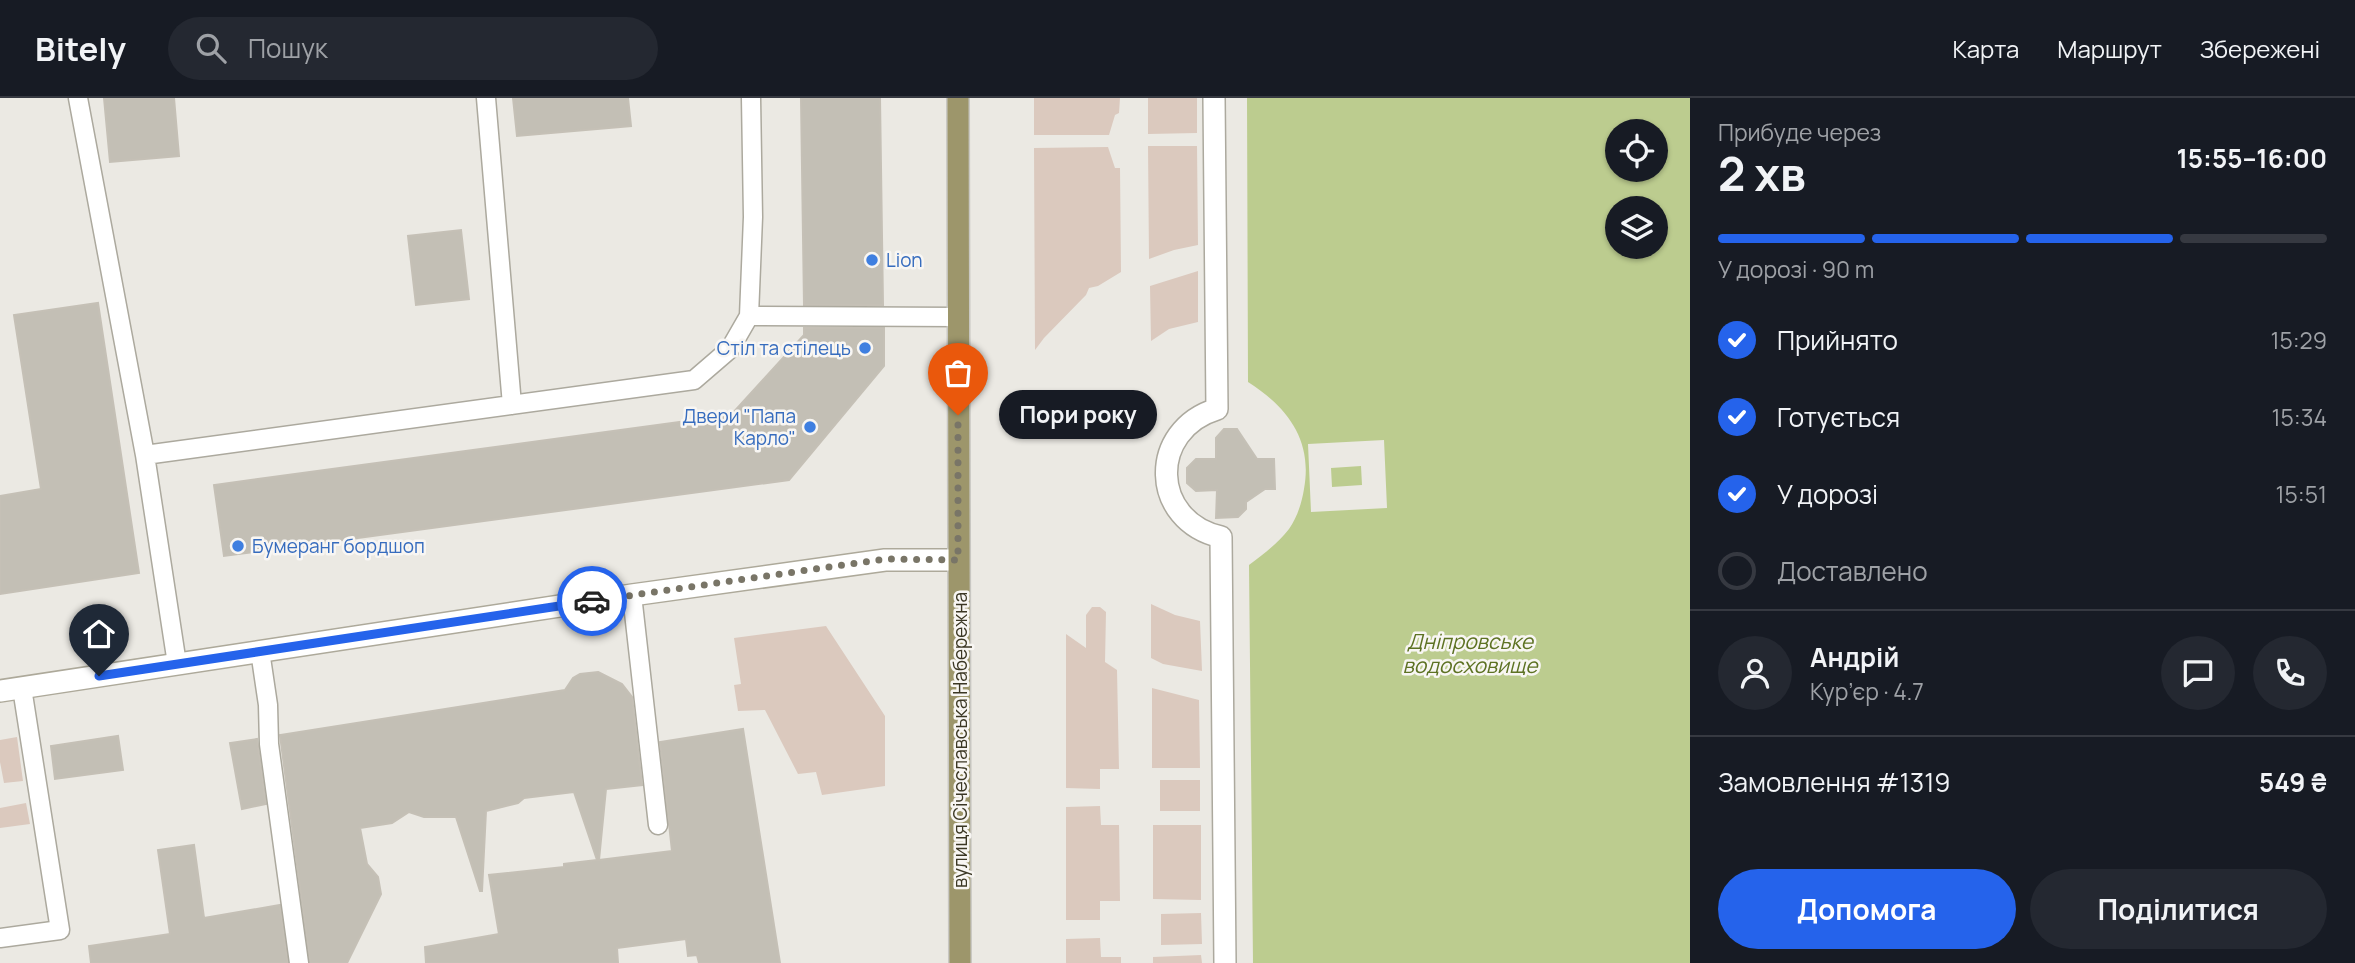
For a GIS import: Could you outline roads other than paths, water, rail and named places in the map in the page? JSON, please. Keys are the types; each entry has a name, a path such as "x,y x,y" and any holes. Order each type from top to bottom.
{"main road":[{"name":"вулиця Січеславська Набережна","path":"958,98 960,963"}],"street":[{"path":"1214,98 1217,409 1203,414 1185,426 1172,444 1166,465 1167,486 1175,506 1189,523 1208,534 1221,537 1225,963"},
{"path":"0,691 885,559 958,560"}],"lane":[{"path":"78,98 145,455 177,664"},
{"path":"486,98 512,405"},
{"path":"145,455 695,380 730,349 749,316 753,217 751,98"},
{"path":"749,316 958,317"},
{"path":"632,595 658,825"},
{"path":"260,651 268,705 269,744 299,963"},
{"path":"0,938 60,930 22,688"}],"water":[{"name":"Дніпровське водосховище","path":"1247,98 1690,98 1690,963 1253,963 1249,565 1275,544 1292,525 1302,499 1306,471 1301,440 1294,426 1262,392 1248,382"}],"place":[{"name":"Lion","path":"872,260"},
{"name":"Стіл та стілець","path":"865,348"},
{"name":"Пори року","path":"958,415"},
{"name":"Двери \"Папа Карло\"","path":"810,427"},
{"name":"Бумеранг бордшоп","path":"238,546"}]}
